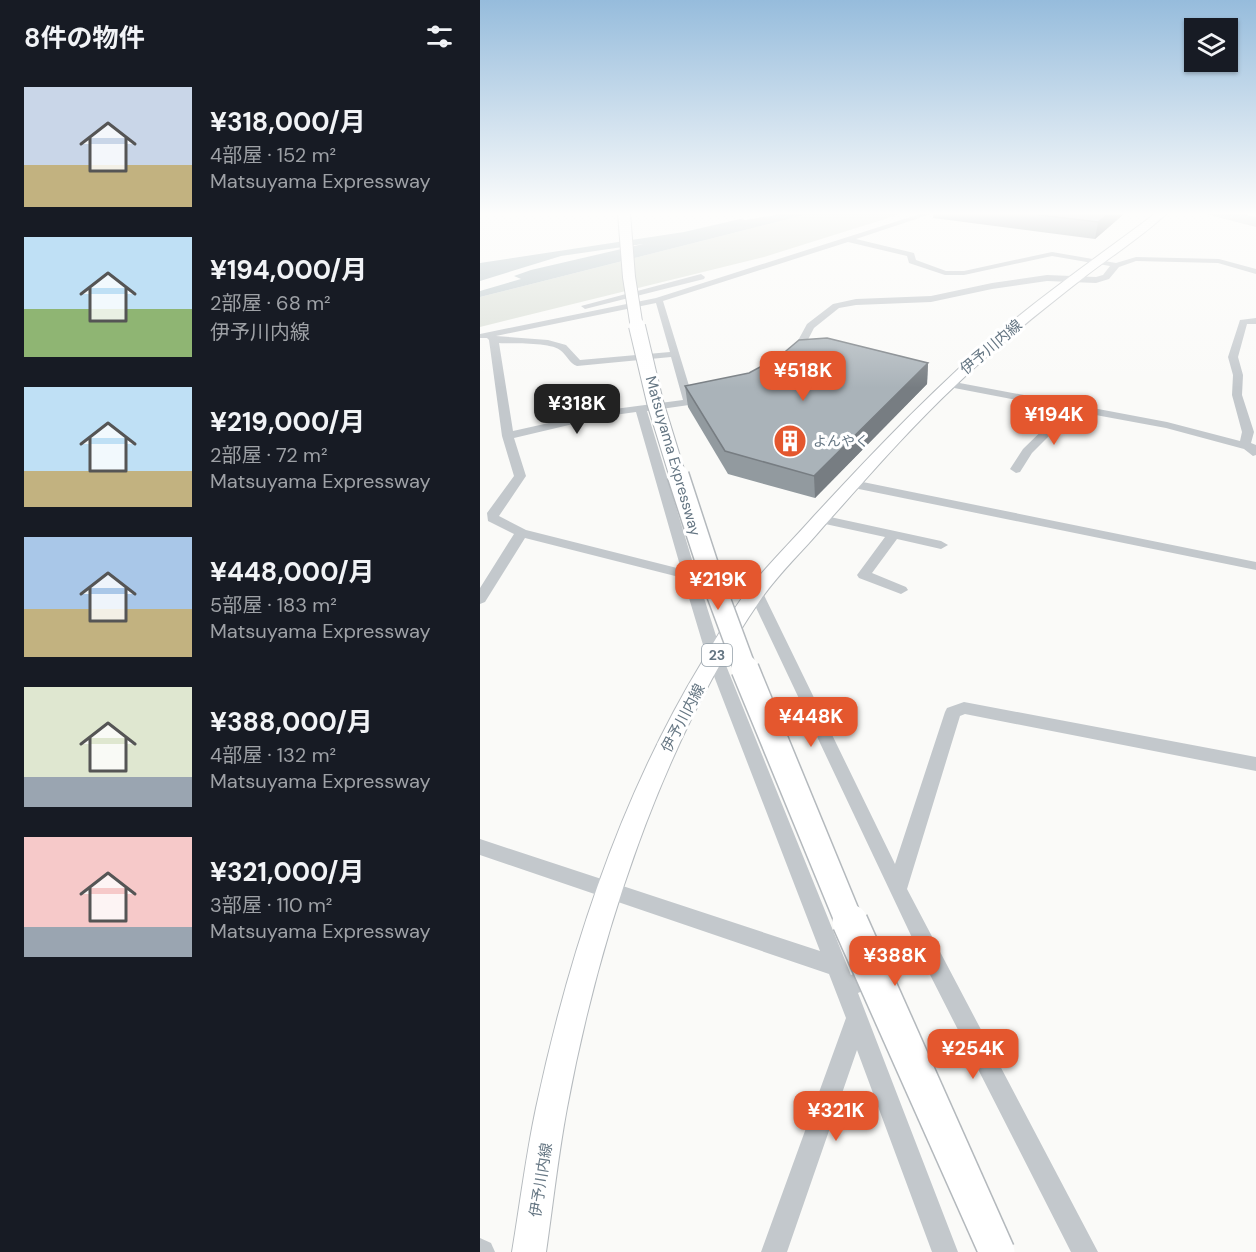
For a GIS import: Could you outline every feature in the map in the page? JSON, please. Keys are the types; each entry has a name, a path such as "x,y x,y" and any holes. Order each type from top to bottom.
{"highway":[{"name":"Matsuyama Expressway","path":"628,271 638,333 660,419 697,540 760,707 823,859 997,1252"}],"main road":[{"name":"伊予川内線","path":"530,1252 552,1109 574,1010 610,889 636,815 692,698 756,592 853,484 949,384 1007,332 1077,279 1092,271"}],"street":[{"path":"486,336 723,271"},
{"path":"486,336 658,300 746,271"},
{"path":"941,271 971,271"},
{"path":"784,366 793,359 810,327 836,306 856,302 931,299 1047,278 1077,279"},
{"path":"508,436 607,413 694,401 675,354 662,304 658,300"},
{"path":"1237,311 1243,322 1233,357 1238,375 1238,395 1248,432 1245,444 1254,451"},
{"path":"1243,322 1256,321"},
{"path":"486,336 548,343 563,347 577,363 675,354"},
{"path":"486,336 508,436 520,476 493,513 493,518 521,533 690,573 756,592 897,889 1085,1252"},
{"path":"949,384 1167,425 1254,451"},
{"path":"1016,469 1027,451 1072,407"},
{"path":"641,410 653,456 716,658 857,1018 945,1252"},
{"path":"853,484 1256,566"},
{"path":"821,519 942,545"},
{"path":"481,595 521,533"},
{"path":"893,535 864,575 901,590"},
{"path":"897,889 953,712 964,708 1256,764"},
{"path":"480,846 837,967"},
{"path":"845,988 929,950"},
{"path":"774,1252 857,1018"}],"shaded area":[{"path":"480,271 511,271 480,281"},
{"path":"527,271 581,271 480,297 480,291 521,279 514,276"},
{"path":"581,271 705,271 480,327 480,297"}],"building":[{"name":"よんやく","path":"827,338 928,363 814,476 725,451 685,386 749,373 780,356 799,340"}],"place":[{"name":"よんやく","path":"790,441"}]}
